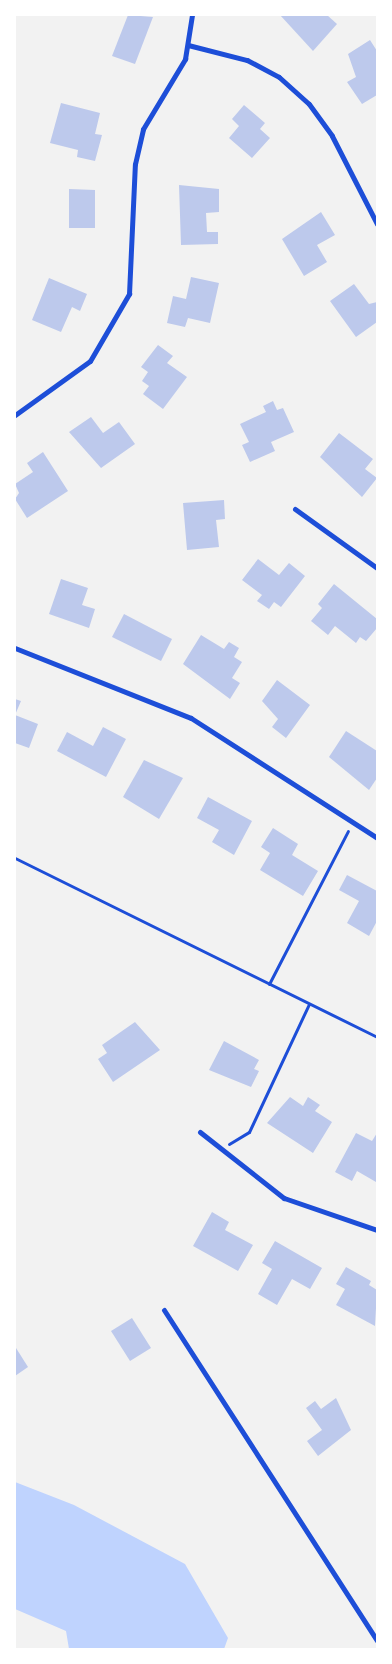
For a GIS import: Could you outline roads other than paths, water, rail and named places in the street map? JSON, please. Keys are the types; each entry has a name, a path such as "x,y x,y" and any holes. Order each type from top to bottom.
{"street":[{"path":"15,415 90,361 129,294 134,164 142,129 185,59 192,15"},
{"path":"188,45 246,60 279,77 309,104 332,136 377,224"},
{"path":"294,509 377,568"},
{"path":"15,648 191,718 351,824 377,838"},
{"path":"200,1132 220,1150 284,1198 377,1230"},
{"path":"164,1310 377,1640"}],"water":[{"path":"15,1482 74,1505 185,1564 228,1638 224,1649 69,1649 66,1631 15,1609"}]}
